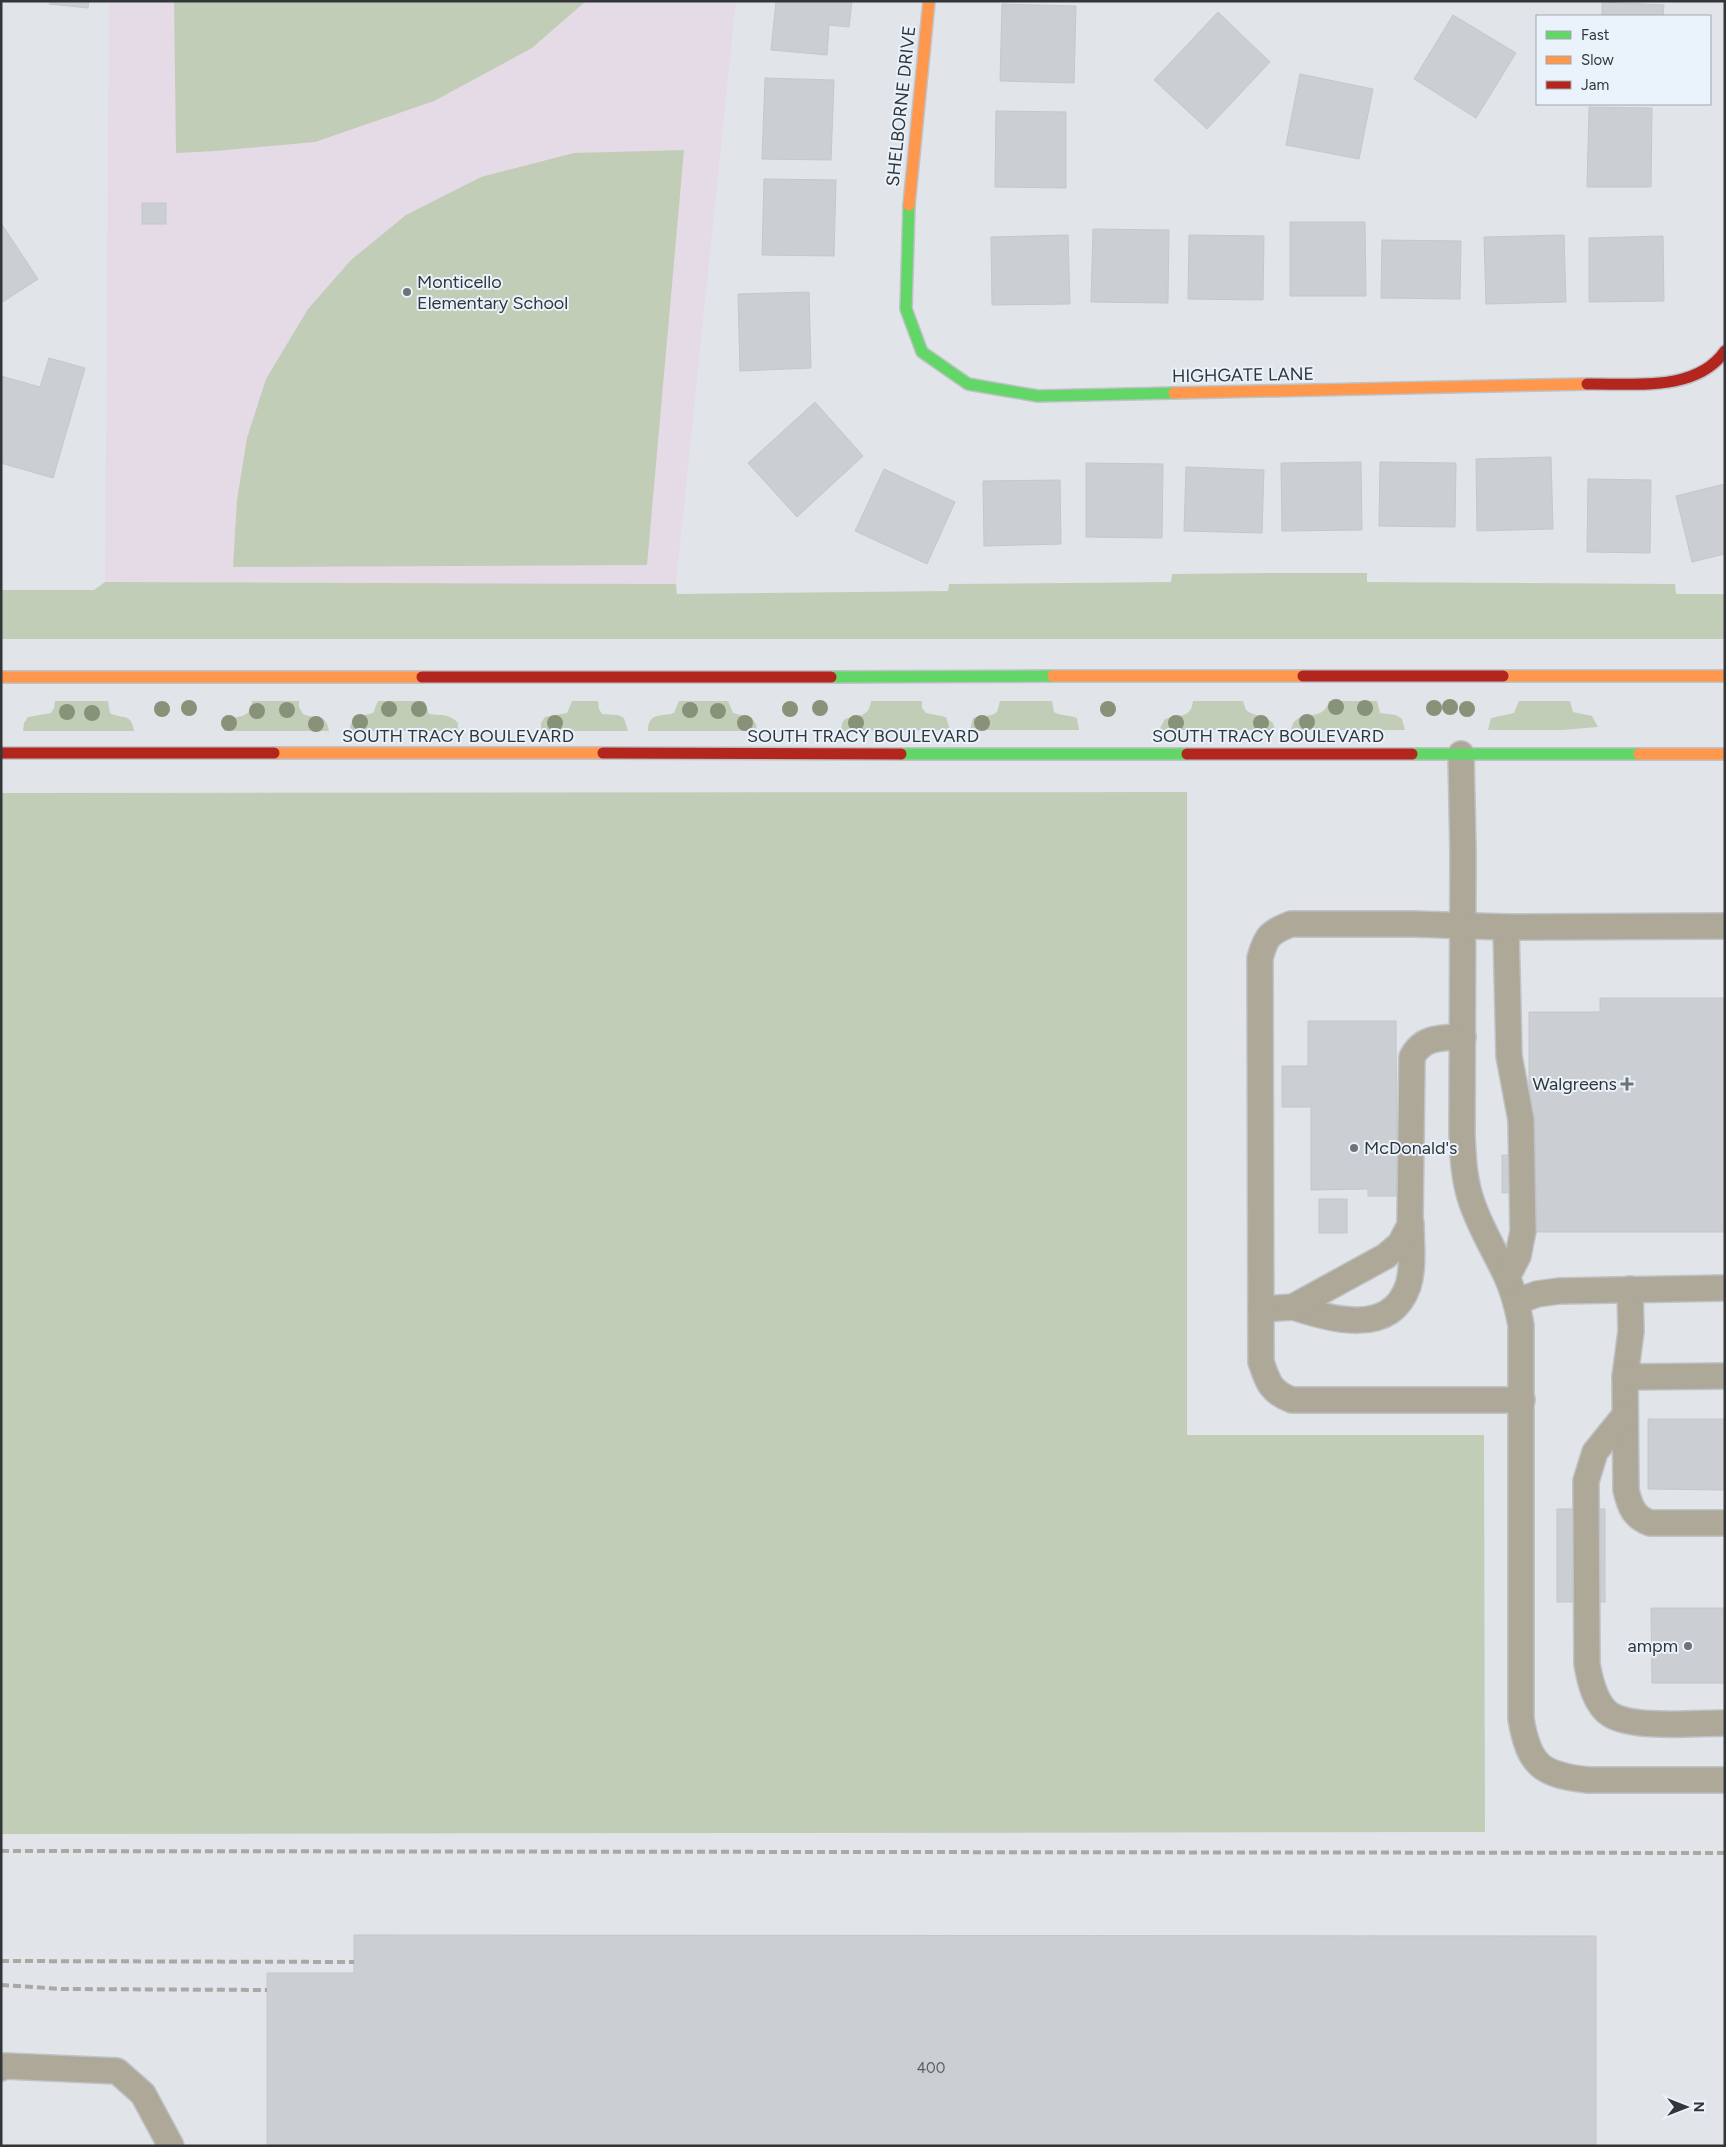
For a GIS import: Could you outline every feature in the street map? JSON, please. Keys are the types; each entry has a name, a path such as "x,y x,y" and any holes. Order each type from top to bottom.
{"main road":[{"name":"SHELBORNE DRIVE","path":"908,215 929,1"},
{"name":"HIGHGATE LANE","path":"908,215 906,309 922,352 968,384 1038,396 1637,384 1681,380 1700,374 1713,366 1725,350"},
{"path":"1,677 1725,676"},
{"name":"SOUTH TRACY BOULEVARD","path":"1,753 1725,754"}],"lane":[{"path":"1461,754 1463,926 1462,1136 1464,1170 1470,1199 1484,1233 1507,1277 1516,1302 1520,1325 1522,1400 1521,1719 1525,1744 1538,1764 1551,1773 1567,1778 1588,1780 1725,1780"},
{"path":"1522,1400 1292,1400 1280,1395 1269,1384 1261,1362 1260,958 1264,942 1274,930 1291,924 1414,924 1506,927 1725,926"},
{"path":"1506,927 1509,1056 1521,1120 1523,1231 1518,1256 1507,1277"},
{"path":"1261,1309 1293,1307 1320,1315 1367,1320 1384,1316 1398,1305 1408,1286 1412,1262 1412,1056 1417,1047 1427,1040 1463,1037"},
{"path":"1293,1307 1386,1256 1400,1244 1410,1225 1412,1202"},
{"path":"1516,1302 1537,1294 1559,1290 1725,1288"},
{"path":"1630,1289 1631,1331 1625,1377 1626,1490 1630,1507 1639,1519 1650,1523 1725,1523"},
{"path":"1625,1377 1725,1376"},
{"path":"1625,1415 1595,1452 1586,1482 1587,1664 1591,1684 1599,1702 1610,1714 1626,1721 1641,1723 1725,1723"},
{"path":"1,2068 5,2066 117,2071 143,2094 170,2146"}],"shaded area":[{"name":"Monticello Elementary School","path":"109,1 736,1 676,584 105,582"}],"green space":[{"path":"174,1 586,1 532,48 434,101 315,142 176,153"},
{"path":"684,150 647,565 233,567 237,500 247,438 266,379 308,309 351,260 406,215 481,177 574,153"},
{"path":"1367,573 1367,582 1675,584 1676,594 1725,594 1725,639 1,639 1,590 94,590 105,582 676,584 677,594 948,591 949,584 1171,582 1172,574"},
{"path":"55,701 108,701 110,713 129,719 134,731 23,731 24,723 28,717 51,713"},
{"path":"252,701 299,701 299,707 303,714 323,719 328,725 329,731 224,731 225,722 246,714 251,707"},
{"path":"378,701 424,701 429,714 445,716 455,720 458,723 458,731 349,731 353,718 373,713"},
{"path":"572,701 598,701 602,714 618,715 624,718 628,731 541,731 541,723 545,717 567,713"},
{"path":"679,701 728,701 733,713 752,718 756,724 757,731 648,731 650,721 653,718 674,713"},
{"path":"871,701 922,701 922,708 926,713 946,717 950,730 841,731 842,723 845,719 865,713"},
{"path":"1000,701 1052,701 1054,712 1077,718 1079,730 970,730 973,718 992,715 997,712"},
{"path":"1193,701 1243,701 1246,710 1273,723 1275,730 1159,730 1165,719 1184,715 1190,711"},
{"path":"1329,701 1377,701 1380,713 1396,715 1402,719 1405,730 1291,730 1298,718 1321,713"},
{"path":"1519,701 1570,701 1573,712 1592,716 1598,727 1562,730 1488,730 1491,718 1514,713"},
{"path":"1187,792 1187,1435 1484,1435 1485,1832 1,1834 1,793"}],"building":[{"path":"50,1 89,1 88,8 49,4"},
{"path":"776,1 852,1 849,27 829,25 827,55 771,50"},
{"path":"1602,2 1664,5 1663,15 1602,15"},
{"path":"1002,4 1076,6 1074,83 1000,81"},
{"path":"1218,12 1270,62 1207,129 1154,80"},
{"path":"1453,15 1516,53 1476,118 1414,79"},
{"path":"1300,74 1373,89 1359,159 1286,145"},
{"path":"765,78 834,80 831,160 762,159"},
{"path":"1589,107 1652,108 1651,187 1587,187"},
{"path":"996,111 1066,112 1066,188 995,187"},
{"path":"764,179 836,180 834,256 762,255"},
{"path":"142,203 166,203 166,224 142,224"},
{"path":"1290,222 1365,222 1366,296 1290,296"},
{"path":"1,223 38,279 1,303"},
{"path":"1093,229 1169,230 1168,303 1091,302"},
{"path":"1068,235 1070,304 992,305 991,237"},
{"path":"1189,235 1264,236 1263,300 1188,299"},
{"path":"1564,235 1566,302 1486,304 1484,237"},
{"path":"1663,236 1664,301 1589,302 1589,238"},
{"path":"1382,240 1461,241 1460,299 1381,298"},
{"path":"809,292 811,368 740,371 738,294"},
{"path":"49,358 85,368 53,478 1,463 1,376 40,387"},
{"path":"815,402 863,456 797,517 748,463"},
{"path":"1551,457 1553,529 1477,531 1476,459"},
{"path":"1361,462 1362,530 1282,531 1281,463"},
{"path":"1380,462 1456,463 1455,527 1379,526"},
{"path":"1086,463 1163,464 1162,538 1086,537"},
{"path":"1186,467 1264,470 1262,533 1184,531"},
{"path":"884,469 955,502 927,564 855,531"},
{"path":"1588,479 1651,480 1650,553 1587,552"},
{"path":"1060,480 1061,544 984,546 983,481"},
{"path":"1725,484 1725,554 1692,562 1676,496"},
{"name":"Walgreens","path":"1600,998 1725,998 1725,1232 1529,1232 1529,1192 1502,1193 1502,1155 1529,1155 1529,1012 1600,1012"},
{"name":"McDonald's","path":"1308,1021 1396,1021 1397,1196 1368,1196 1368,1189 1311,1190 1311,1107 1282,1107 1282,1066 1308,1066"},
{"path":"1319,1199 1347,1199 1347,1233 1319,1233"},
{"path":"1648,1419 1725,1419 1725,1490 1648,1489"},
{"path":"1557,1509 1605,1509 1605,1602 1557,1602"},
{"name":"ampm","path":"1651,1608 1725,1608 1725,1683 1652,1683"},
{"path":"354,1935 1596,1936 1596,2146 267,2146 267,1973 354,1973"}],"railway":[{"path":"1,1851 1725,1853"},
{"path":"1,1961 354,1962"},
{"path":"1,1985 62,1989 267,1990"}],"traffic: fast":[{"path":"909,205 906,309 922,352 968,384 1038,396 1174,393"},
{"path":"831,677 1053,676"},
{"path":"901,754 1187,754"},
{"path":"1412,754 1639,754"}],"traffic: slow":[{"path":"909,205 929,1"},
{"path":"1174,393 1587,384"},
{"path":"1053,676 1303,676"},
{"path":"1503,676 1725,676"},
{"path":"1,677 422,677"},
{"path":"274,753 603,753"},
{"path":"1639,754 1725,754"}],"traffic: jam":[{"path":"1587,384 1643,384 1680,380 1698,374 1713,364 1725,351"},
{"path":"1303,676 1503,676"},
{"path":"422,677 831,677"},
{"path":"1,753 274,753"},
{"path":"603,753 901,754"},
{"path":"1187,754 1412,754"}],"place":[{"name":"Monticello Elementary School","path":"407,292"},
{"name":"Walgreens","path":"1627,1084"},
{"name":"McDonald's","path":"1354,1148"},
{"name":"ampm","path":"1688,1646"}]}
